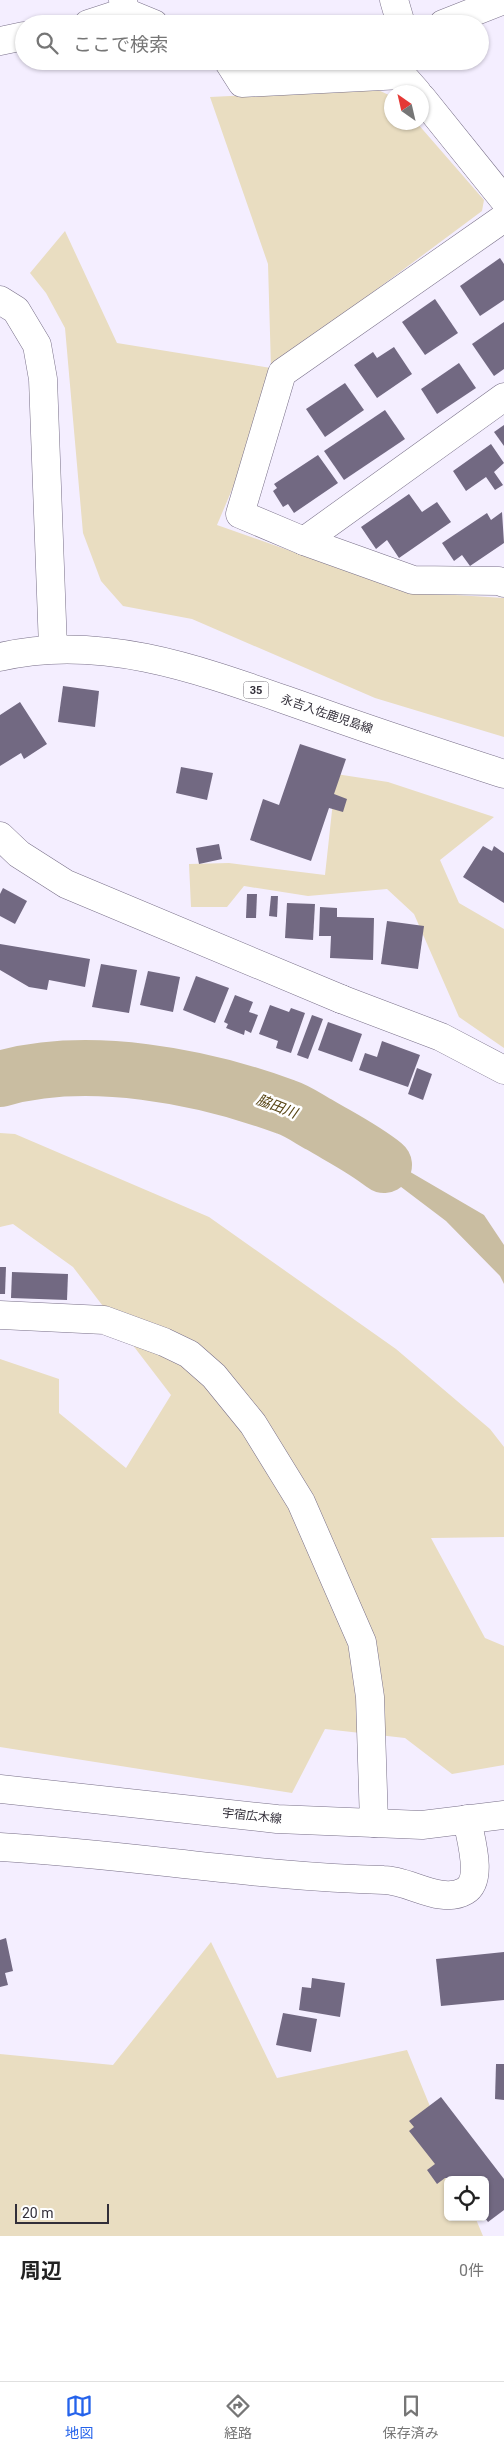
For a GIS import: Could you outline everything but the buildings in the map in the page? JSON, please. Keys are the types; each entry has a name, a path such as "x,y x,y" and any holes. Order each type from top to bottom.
{"street":[{"path":"394,0 398,15"},
{"path":"466,15 504,0"},
{"path":"106,15 124,6 139,15"},
{"path":"0,41 15,38"},
{"path":"234,70 242,83 402,75 411,85"},
{"path":"429,107 504,200"},
{"path":"502,580 413,580 304,541 240,514 282,374 504,218"},
{"path":"0,300 16,310 37,345 43,379 53,648"},
{"path":"304,541 504,398"},
{"name":"永吉入佐鹿児島線","path":"0,657 53,648 121,654 186,666 504,774"},
{"path":"0,836 19,854 66,884 341,999 441,1037 504,1070"},
{"path":"0,1315 104,1320 164,1342 189,1354 214,1376 253,1424 301,1502 362,1642 370,1697 374,1823"},
{"name":"宇宿広木線","path":"0,1789 277,1819 422,1825 504,1815"},
{"path":"0,1847 76,1851 276,1873 392,1880 440,1894 452,1894 465,1891 472,1884 475,1865 467,1820"}],"shaded area":[{"path":"376,89 384,93 384,130 423,130 484,200 482,211 271,368 268,264 210,97"},
{"path":"65,231 117,343 271,368 261,421 217,525 407,592 504,598 504,737 375,698 192,619 123,606 101,581 83,533 65,328 46,293 30,273"},
{"path":"336,774 388,782 494,817 440,860 459,903 504,929 504,1048 459,1017 414,914 387,889 308,896 244,886 227,907 191,907 189,864 229,863 325,875"},
{"path":"285,1099 484,1215 504,1245 504,1284 500,1276 446,1221"},
{"path":"0,1133 15,1134 209,1217 396,1349 490,1429 504,1447 504,1537 431,1538 485,1638 504,1646 504,1765 452,1774 405,1738 325,1729 292,1793 0,1747 0,1359 59,1379 59,1413 126,1468 171,1395 73,1267 13,1224 0,1227"},
{"path":"211,1942 277,2078 407,2050 458,2176 444,2176 444,2221 477,2221 483,2236 0,2236 0,2054 113,2065"}],"waterway":[{"name":"脇田川","path":"0,1079 34,1072 70,1068 107,1069 144,1072 218,1086 295,1111 361,1149 384,1165"}]}
